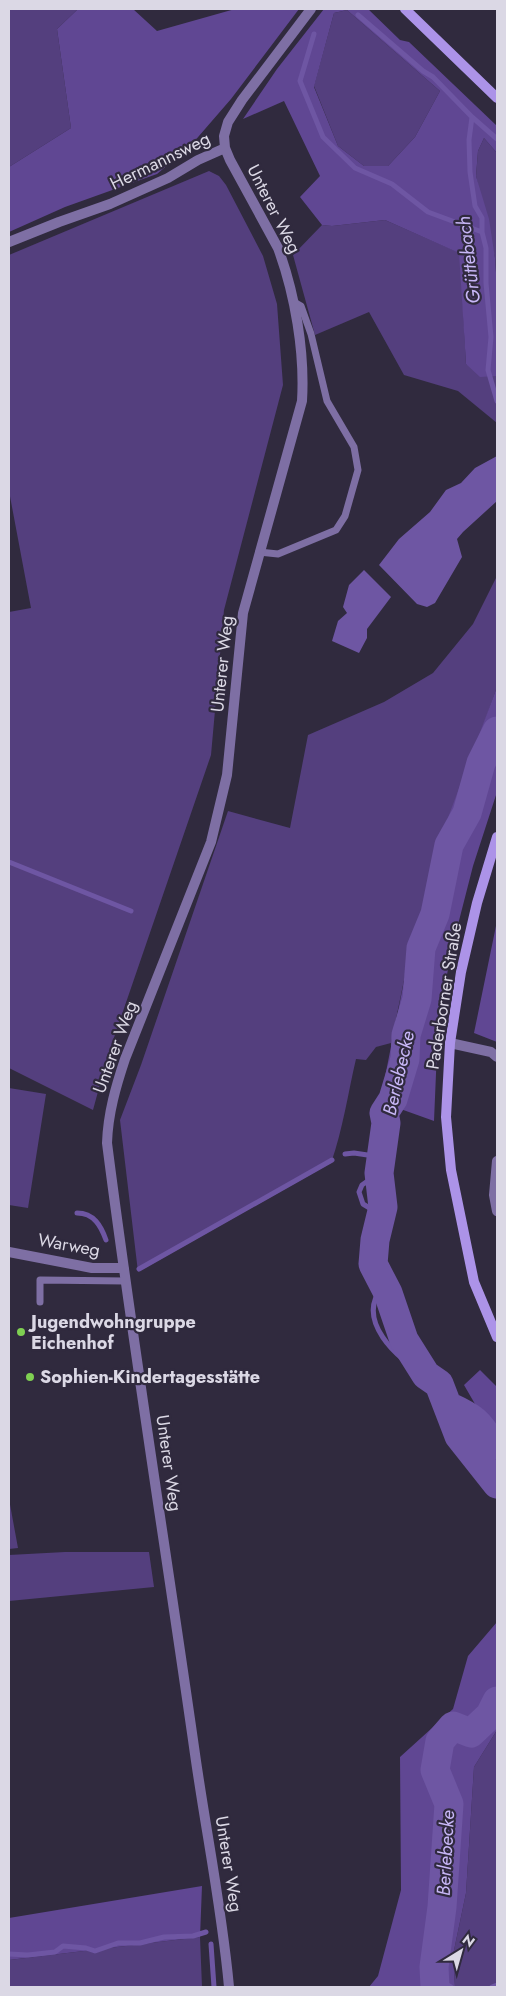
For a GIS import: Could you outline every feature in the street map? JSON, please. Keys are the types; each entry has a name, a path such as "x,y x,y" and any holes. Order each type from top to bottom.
{"main road":[{"path":"405,9 497,98"},
{"name":"Paderborner Straße","path":"497,837 477,903 461,972 450,1043 446,1117 451,1170 474,1282 497,1337"}],"street":[{"name":"Hermannsweg","path":"9,242 110,204 168,178 198,160 225,148 224,136 228,122 242,100 311,9"},
{"name":"Unterer Weg","path":"225,148 278,248 294,302 303,380 302,401 243,613 227,775 211,842 125,1059 110,1112 107,1143 125,1281 199,1781 225,1939 229,1987"},
{"path":"450,1043 491,1052 497,1057"},
{"path":"497,1161 494,1195 497,1211"},
{"name":"Warweg","path":"9,1252 92,1268 124,1268"}],"lane":[{"path":"259,552 278,554 336,530 346,516 358,470 354,447 327,401 311,334 301,306 294,302"},
{"path":"40,1302 40,1280 125,1281"}],"shaded area":[{"path":"9,9 78,9 57,29 71,128 9,167"},
{"path":"78,9 133,9 157,31 235,9 299,9 231,99 192,144 157,174 65,207 9,232 9,167 71,128 57,29"},
{"path":"324,9 368,9 400,40 409,42 497,126 497,153 484,138 478,151 476,176 489,219 495,258 497,287 496,376 480,377 466,364 459,253 385,220 332,226 322,225 300,197 320,176 284,101 243,119 277,69","holes":["347,10 440,91 415,137 388,166 364,166 338,146 314,87 334,13"]},
{"path":"347,10 440,91 415,137 388,166 364,166 338,146 314,86 334,13"},
{"path":"484,138 497,153 497,287 495,258 476,176 478,151"},
{"path":"209,171 219,176 226,185 263,256 277,304 283,385 224,610 211,755 108,1055 93,1110 9,1068 9,612 31,608 9,491 9,255"},
{"path":"385,220 460,253 466,364 495,376 497,372 497,423 458,391 404,375 369,312 315,335 293,255 322,225 332,226"},
{"path":"497,456 497,501 457,539 462,557 435,603 427,607 417,604 379,565 399,539 430,512 446,490 461,483 475,468"},
{"path":"364,570 391,597 367,629 367,638 359,653 332,641 338,621 347,613 343,607 349,585"},
{"path":"497,576 497,687 476,746 409,956 391,1043 376,1047 366,1060 356,1059 342,1124 331,1163 138,1272 120,1120 141,1065 228,811 290,828 308,735 384,702 433,673 473,624"},
{"path":"497,687 497,792 473,866 451,952 438,1026 434,1121 381,1102 383,1087 409,956 449,815"},
{"path":"497,921 497,1042 474,1033"},
{"path":"9,1088 46,1094 28,1208 9,1205"},
{"path":"480,1370 497,1387 497,1442 464,1385"},
{"path":"9,1499 18,1548 9,1549"},
{"path":"65,1552 149,1552 154,1587 9,1601 9,1555"},
{"path":"497,1622 497,1730 474,1767 466,1893 453,1955 455,1987 369,1987 378,1976 401,1890 400,1757 453,1709 468,1656"},
{"path":"497,1730 497,1987 455,1987 453,1955 466,1893 474,1767"},
{"path":"202,1886 200,1937 9,1960 9,1918"},
{"path":"200,1937 202,1987 9,1987 9,1960"}],"waterway":[{"name":"Grüttebach","path":"358,15 423,71 433,77 472,117 469,140 470,172 475,206 482,218 482,232 486,248 486,283 491,337 488,370 497,401"},
{"path":"314,34 300,81 323,137 355,168 392,184 428,212 482,232"},
{"path":"472,117 497,139"},
{"name":"Berlebecke","path":"497,731 481,763 467,813 449,845 435,914 421,948 417,999 406,1035 405,1059 393,1099 384,1113 386,1123 379,1173 383,1207 375,1240 373,1264 388,1293 404,1340 426,1375 439,1384 459,1436 497,1484"},
{"path":"9,862 131,911"},
{"path":"345,1154 354,1153 381,1157"},
{"path":"139,1269 332,1160"},
{"path":"379,1173 362,1185 359,1192 363,1204 381,1215"},
{"path":"77,1213 88,1215 96,1221 106,1240"},
{"path":"383,1286 375,1299 373,1312 376,1325 392,1349 426,1375"},
{"path":"448,1406 475,1421 493,1445"},
{"name":"Berlebecke","path":"435,1987 434,1967 442,1907 449,1804 435,1770 440,1741 453,1726 471,1733 490,1715 497,1701"},
{"path":"9,1954 28,1955 55,1952 63,1946 86,1948 95,1951 118,1943 140,1943 164,1937 193,1936 206,1932"},
{"path":"211,1944 214,1987"},
{"path":"435,1978 451,1987"},
{"path":"492,1987 497,1985"}],"place":[{"name":"Jugendwohngruppe Eichenhof","path":"21,1332"},
{"name":"Sophien-Kindertagesstätte","path":"30,1377"}]}
